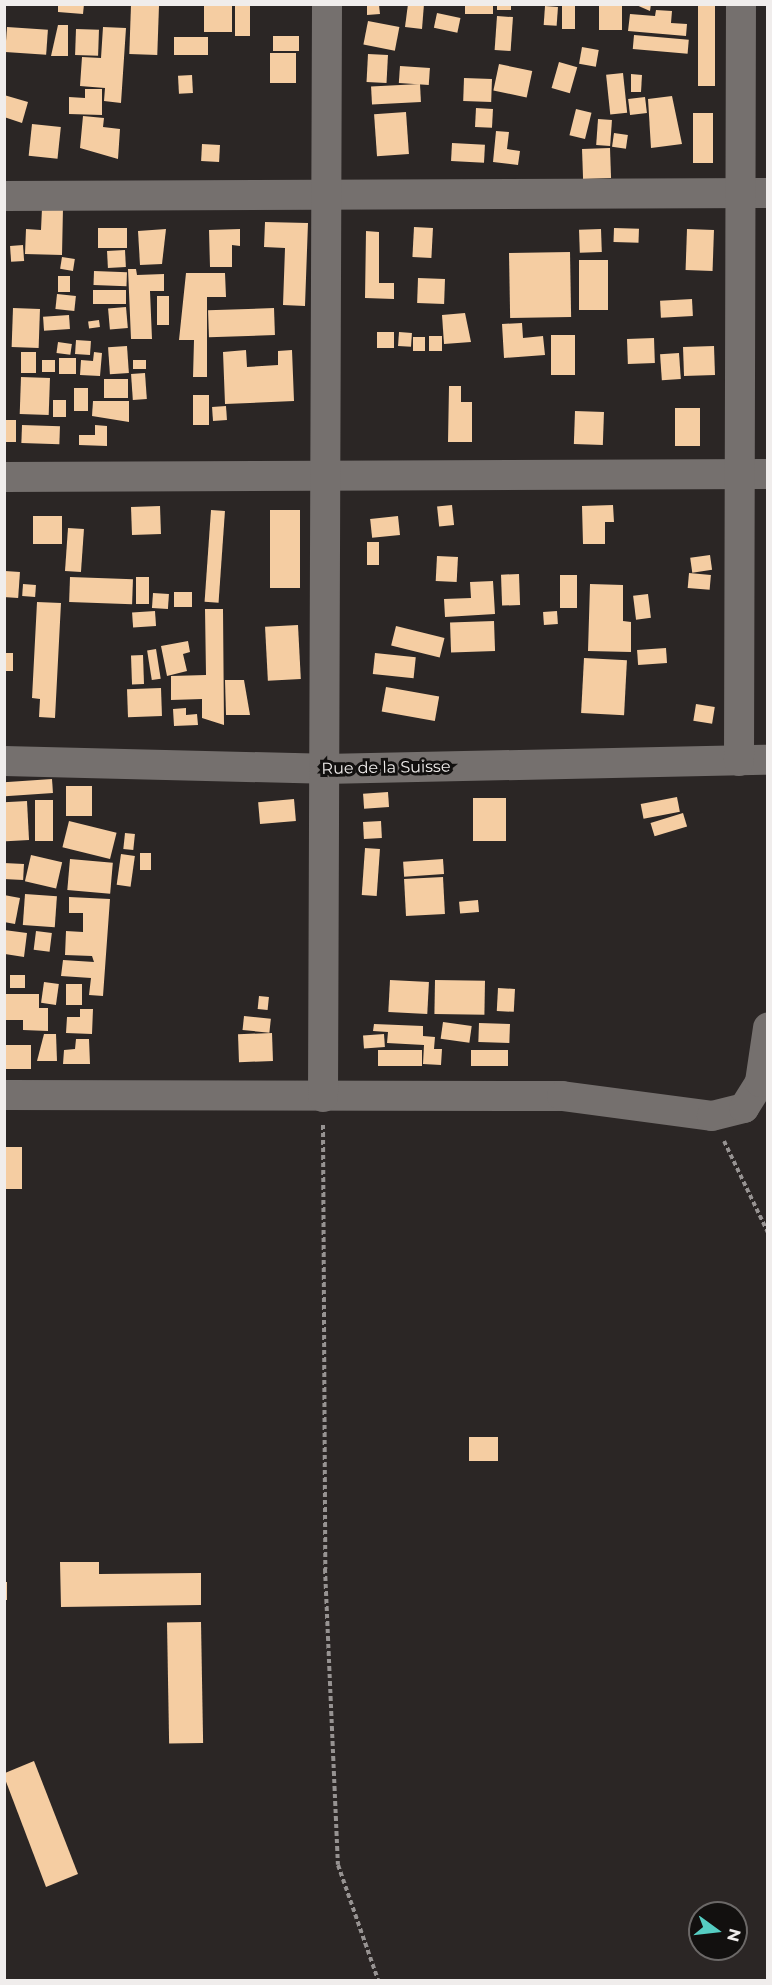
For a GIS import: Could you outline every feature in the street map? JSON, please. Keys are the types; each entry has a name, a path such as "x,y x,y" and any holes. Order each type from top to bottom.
{"street":[{"path":"323,1097 327,4"},
{"path":"741,4 754,194 753,761"},
{"path":"4,196 754,194"},
{"path":"4,477 753,474"},
{"name":"Rue de la Suisse","path":"4,761 324,769 753,761"},
{"path":"4,1095 562,1096 712,1116 744,1108 760,1082 768,1028"}],"path":[{"path":"323,1097 325,1569 338,1865 378,1980"},
{"path":"712,1116 768,1233"}],"building":[{"path":"58,4 84,4 83,14 58,12"},
{"path":"204,4 232,4 232,32 204,32"},
{"path":"235,4 250,4 250,36 235,36"},
{"path":"408,4 424,4 422,29 405,27"},
{"path":"465,4 493,4 493,14 465,14"},
{"path":"497,4 511,4 511,10 497,10"},
{"path":"634,4 651,4 650,11"},
{"path":"698,4 715,4 715,86 698,86"},
{"path":"131,5 159,6 157,55 129,54"},
{"path":"367,5 379,5 380,14 367,15"},
{"path":"599,5 622,5 622,30 599,30"},
{"path":"545,6 558,7 557,26 544,25"},
{"path":"562,6 575,6 575,29 562,29"},
{"path":"656,10 672,11 671,23 687,24 686,36 628,31 630,14 655,16"},
{"path":"437,13 460,18 457,33 434,28"},
{"path":"497,16 513,17 511,51 495,50"},
{"path":"368,21 399,27 395,51 363,45"},
{"path":"58,25 68,25 68,56 51,56"},
{"path":"7,27 48,30 46,55 5,52"},
{"path":"103,27 126,28 121,103 104,101 105,88 80,86 82,57 101,58"},
{"path":"76,29 99,30 98,56 75,55"},
{"path":"634,35 689,40 688,54 633,49"},
{"path":"273,36 299,36 299,51 273,51"},
{"path":"174,37 208,37 208,55 174,55"},
{"path":"582,47 599,50 596,67 579,64"},
{"path":"270,53 296,53 296,83 270,83"},
{"path":"368,54 388,55 387,83 367,82"},
{"path":"559,62 577,67 570,93 552,88"},
{"path":"499,64 532,71 527,97 493,90"},
{"path":"400,66 430,68 429,85 399,83"},
{"path":"623,73 627,113 610,115 606,75"},
{"path":"631,74 642,75 641,92 631,92"},
{"path":"192,75 193,93 179,94 178,76"},
{"path":"464,78 492,79 491,102 463,101"},
{"path":"420,84 421,102 372,105 371,87"},
{"path":"85,89 102,89 102,115 69,114 69,97 85,98"},
{"path":"4,95 28,102 22,123 4,117"},
{"path":"672,96 682,144 651,148 648,99"},
{"path":"645,97 647,113 630,115 628,99"},
{"path":"476,108 493,109 492,128 475,127"},
{"path":"576,109 592,113 585,139 569,135"},
{"path":"406,112 409,154 377,156 374,114"},
{"path":"693,113 713,113 713,163 693,163"},
{"path":"83,116 104,118 103,127 120,129 118,159 80,148"},
{"path":"598,119 612,120 610,146 596,145"},
{"path":"32,124 61,127 57,159 29,156"},
{"path":"496,131 509,132 507,149 520,151 518,165 493,162"},
{"path":"614,133 628,135 626,149 612,147"},
{"path":"452,143 485,145 484,163 451,161"},
{"path":"202,144 220,145 219,162 201,161"},
{"path":"610,148 611,178 583,179 582,149"},
{"path":"42,208 63,208 62,255 25,254 26,229 41,230"},
{"path":"265,222 308,223 305,306 283,305 285,248 264,247"},
{"path":"414,227 433,228 431,258 412,257"},
{"path":"98,228 127,228 127,248 98,248"},
{"path":"614,228 639,229 638,243 614,242"},
{"path":"166,229 162,264 140,265 138,231"},
{"path":"240,229 240,246 232,245 232,267 210,267 209,230"},
{"path":"601,229 602,252 580,253 579,230"},
{"path":"687,229 714,230 713,271 686,270"},
{"path":"366,231 379,232 379,283 394,283 394,299 365,298"},
{"path":"23,245 24,261 11,262 10,246"},
{"path":"125,250 126,267 108,268 107,251"},
{"path":"570,252 571,317 510,318 509,253"},
{"path":"62,257 75,259 73,271 60,269"},
{"path":"579,260 608,260 608,310 579,310"},
{"path":"128,269 136,269 137,275 164,274 164,291 150,291 152,339 131,339"},
{"path":"94,271 127,272 126,286 94,285"},
{"path":"186,273 225,273 226,297 207,297 207,377 193,377 194,340 179,340"},
{"path":"58,276 70,276 70,292 58,292"},
{"path":"418,278 445,279 444,304 417,303"},
{"path":"93,290 126,290 126,304 93,304"},
{"path":"57,294 76,296 74,311 55,309"},
{"path":"157,296 169,296 169,325 157,325"},
{"path":"692,299 693,316 661,318 660,301"},
{"path":"126,307 128,328 110,329 108,309"},
{"path":"13,308 40,309 39,348 12,347"},
{"path":"274,308 275,335 209,337 208,310"},
{"path":"465,313 471,342 444,344 442,315"},
{"path":"69,315 70,329 44,331 43,317"},
{"path":"99,320 100,327 89,328 88,322"},
{"path":"522,323 523,338 543,336 545,355 504,358 502,324"},
{"path":"377,332 394,332 394,348 377,348"},
{"path":"399,332 412,333 411,347 398,346"},
{"path":"551,335 575,335 575,375 551,375"},
{"path":"429,336 442,336 442,351 429,351"},
{"path":"413,337 425,337 425,351 413,351"},
{"path":"654,338 655,363 628,364 627,339"},
{"path":"76,340 91,341 90,355 75,354"},
{"path":"58,342 72,344 70,355 56,353"},
{"path":"127,346 129,373 110,374 108,347"},
{"path":"714,346 715,375 684,376 683,347"},
{"path":"246,350 247,367 278,365 278,351 292,350 294,401 225,404 223,352"},
{"path":"21,352 36,352 36,373 21,373"},
{"path":"94,352 102,353 100,376 80,375 81,360 93,361"},
{"path":"679,353 681,379 662,380 660,354"},
{"path":"59,358 76,358 76,374 59,374"},
{"path":"42,360 55,360 55,372 42,372"},
{"path":"133,360 146,360 146,369 133,369"},
{"path":"145,373 147,399 133,400 131,374"},
{"path":"21,377 50,378 49,415 20,414"},
{"path":"104,379 128,379 128,398 104,398"},
{"path":"449,386 461,386 461,402 472,402 472,442 448,442"},
{"path":"74,388 88,388 88,411 74,411"},
{"path":"193,395 209,395 209,425 193,425"},
{"path":"53,400 66,400 66,417 53,417"},
{"path":"93,401 129,401 129,422 92,416"},
{"path":"226,406 227,420 213,421 212,407"},
{"path":"675,408 700,408 700,446 675,446"},
{"path":"575,411 604,412 603,445 574,444"},
{"path":"4,420 16,420 16,442 4,442"},
{"path":"22,425 60,426 59,444 21,443"},
{"path":"95,425 107,426 107,446 79,445 79,435 95,435"},
{"path":"452,505 454,525 439,526 437,507"},
{"path":"613,505 614,522 605,522 605,544 583,544 582,506"},
{"path":"160,506 161,534 132,535 131,507"},
{"path":"211,510 225,511 219,603 205,602"},
{"path":"270,510 300,510 300,588 270,588"},
{"path":"33,516 62,516 62,544 33,544"},
{"path":"398,516 400,535 372,538 370,519"},
{"path":"68,528 84,529 81,572 65,571"},
{"path":"367,542 379,542 379,565 367,565"},
{"path":"710,555 712,570 692,573 690,558"},
{"path":"437,556 458,557 457,582 436,581"},
{"path":"5,571 20,572 18,598 4,597"},
{"path":"689,573 711,575 710,590 688,588"},
{"path":"519,574 520,605 502,606 501,575"},
{"path":"560,575 577,575 577,608 560,608"},
{"path":"70,577 133,579 132,604 69,602"},
{"path":"136,577 149,577 149,604 136,604"},
{"path":"493,581 495,614 445,617 444,599 471,598 470,582"},
{"path":"23,584 36,585 35,597 22,596"},
{"path":"590,584 623,585 623,621 631,622 631,652 588,651"},
{"path":"174,592 192,592 192,607 174,607"},
{"path":"153,593 169,594 168,609 152,608"},
{"path":"648,594 651,618 636,620 633,596"},
{"path":"37,602 61,603 55,718 39,717 40,699 32,698"},
{"path":"205,609 223,609 224,725 202,718 202,699 171,700 171,676 206,675"},
{"path":"155,611 156,626 133,628 132,613"},
{"path":"557,611 558,624 544,625 543,612"},
{"path":"494,621 495,651 451,653 450,623"},
{"path":"298,625 301,679 268,681 265,627"},
{"path":"396,626 445,638 440,658 391,645"},
{"path":"188,641 190,652 183,654 187,671 167,676 161,646"},
{"path":"666,648 667,663 638,665 637,650"},
{"path":"156,649 161,679 152,680 147,650"},
{"path":"4,653 13,653 13,671 4,671"},
{"path":"375,653 416,657 414,678 373,674"},
{"path":"131,655 143,655 144,684 132,684"},
{"path":"584,658 627,660 624,715 581,713"},
{"path":"225,680 244,680 250,715 226,715"},
{"path":"386,687 439,696 435,721 382,712"},
{"path":"161,688 162,716 128,717 127,689"},
{"path":"696,704 715,707 712,724 693,721"},
{"path":"186,708 186,715 197,714 198,725 174,726 173,709"},
{"path":"52,779 53,793 5,796 4,782"},
{"path":"66,786 92,786 92,816 66,816"},
{"path":"388,792 389,807 364,809 363,794"},
{"path":"677,797 680,812 644,819 641,804"},
{"path":"473,798 506,798 506,841 473,841"},
{"path":"294,799 296,821 260,824 258,802"},
{"path":"35,800 53,800 53,841 35,841"},
{"path":"27,801 29,840 6,841 4,802"},
{"path":"683,813 687,826 655,836 650,823"},
{"path":"69,821 117,833 110,859 62,847"},
{"path":"381,821 382,838 364,839 363,822"},
{"path":"125,833 135,834 133,850 123,849"},
{"path":"365,848 380,849 377,896 362,895"},
{"path":"140,853 151,853 151,870 140,870"},
{"path":"121,854 135,856 131,887 117,885"},
{"path":"31,855 62,862 56,889 25,881"},
{"path":"70,859 113,863 110,894 67,890"},
{"path":"443,859 444,874 404,877 403,862"},
{"path":"4,863 24,864 23,880 4,879"},
{"path":"443,877 445,914 406,916 404,879"},
{"path":"25,894 57,896 55,927 23,925"},
{"path":"4,895 20,898 15,924 4,922"},
{"path":"69,897 110,899 103,996 89,995 91,978 61,976 63,960 94,962 92,956 65,955 66,931 83,932 83,913 69,913"},
{"path":"478,900 479,912 460,914 459,902"},
{"path":"4,930 27,933 24,957 5,954"},
{"path":"36,931 52,933 50,952 34,950"},
{"path":"10,975 25,975 25,988 10,988"},
{"path":"390,980 429,982 427,1014 388,1012"},
{"path":"435,980 485,981 484,1015 434,1014"},
{"path":"44,982 59,984 56,1005 41,1003"},
{"path":"66,984 82,984 82,1005 66,1005"},
{"path":"498,988 515,989 514,1012 497,1011"},
{"path":"4,994 39,994 39,1008 48,1008 48,1031 23,1030 23,1020 4,1020"},
{"path":"259,996 269,997 268,1010 258,1009"},
{"path":"80,1009 93,1009 92,1034 66,1033 67,1017 80,1017"},
{"path":"244,1016 271,1019 269,1033 243,1030"},
{"path":"443,1022 472,1026 469,1043 441,1039"},
{"path":"479,1023 510,1024 509,1043 478,1042"},
{"path":"374,1024 423,1026 423,1036 435,1037 434,1049 442,1049 441,1065 423,1064 424,1045 387,1043 388,1032 373,1031"},
{"path":"272,1033 273,1061 239,1062 238,1034"},
{"path":"44,1034 56,1034 57,1061 37,1061"},
{"path":"384,1034 385,1047 364,1048 363,1035"},
{"path":"76,1039 89,1039 90,1064 63,1064 64,1050 75,1049"},
{"path":"4,1045 31,1045 31,1069 4,1069"},
{"path":"378,1050 422,1050 422,1066 378,1066"},
{"path":"471,1050 508,1050 508,1066 471,1066"},
{"path":"4,1147 22,1147 22,1189 4,1189"},
{"path":"469,1437 498,1437 498,1461 469,1461"},
{"path":"60,1562 99,1562 99,1574 201,1573 201,1605 61,1607"},
{"path":"4,1582 7,1582 7,1600 4,1600"},
{"path":"201,1622 203,1743 169,1744 167,1623"},
{"path":"34,1761 78,1874 46,1887 5,1779 5,1773"}]}
